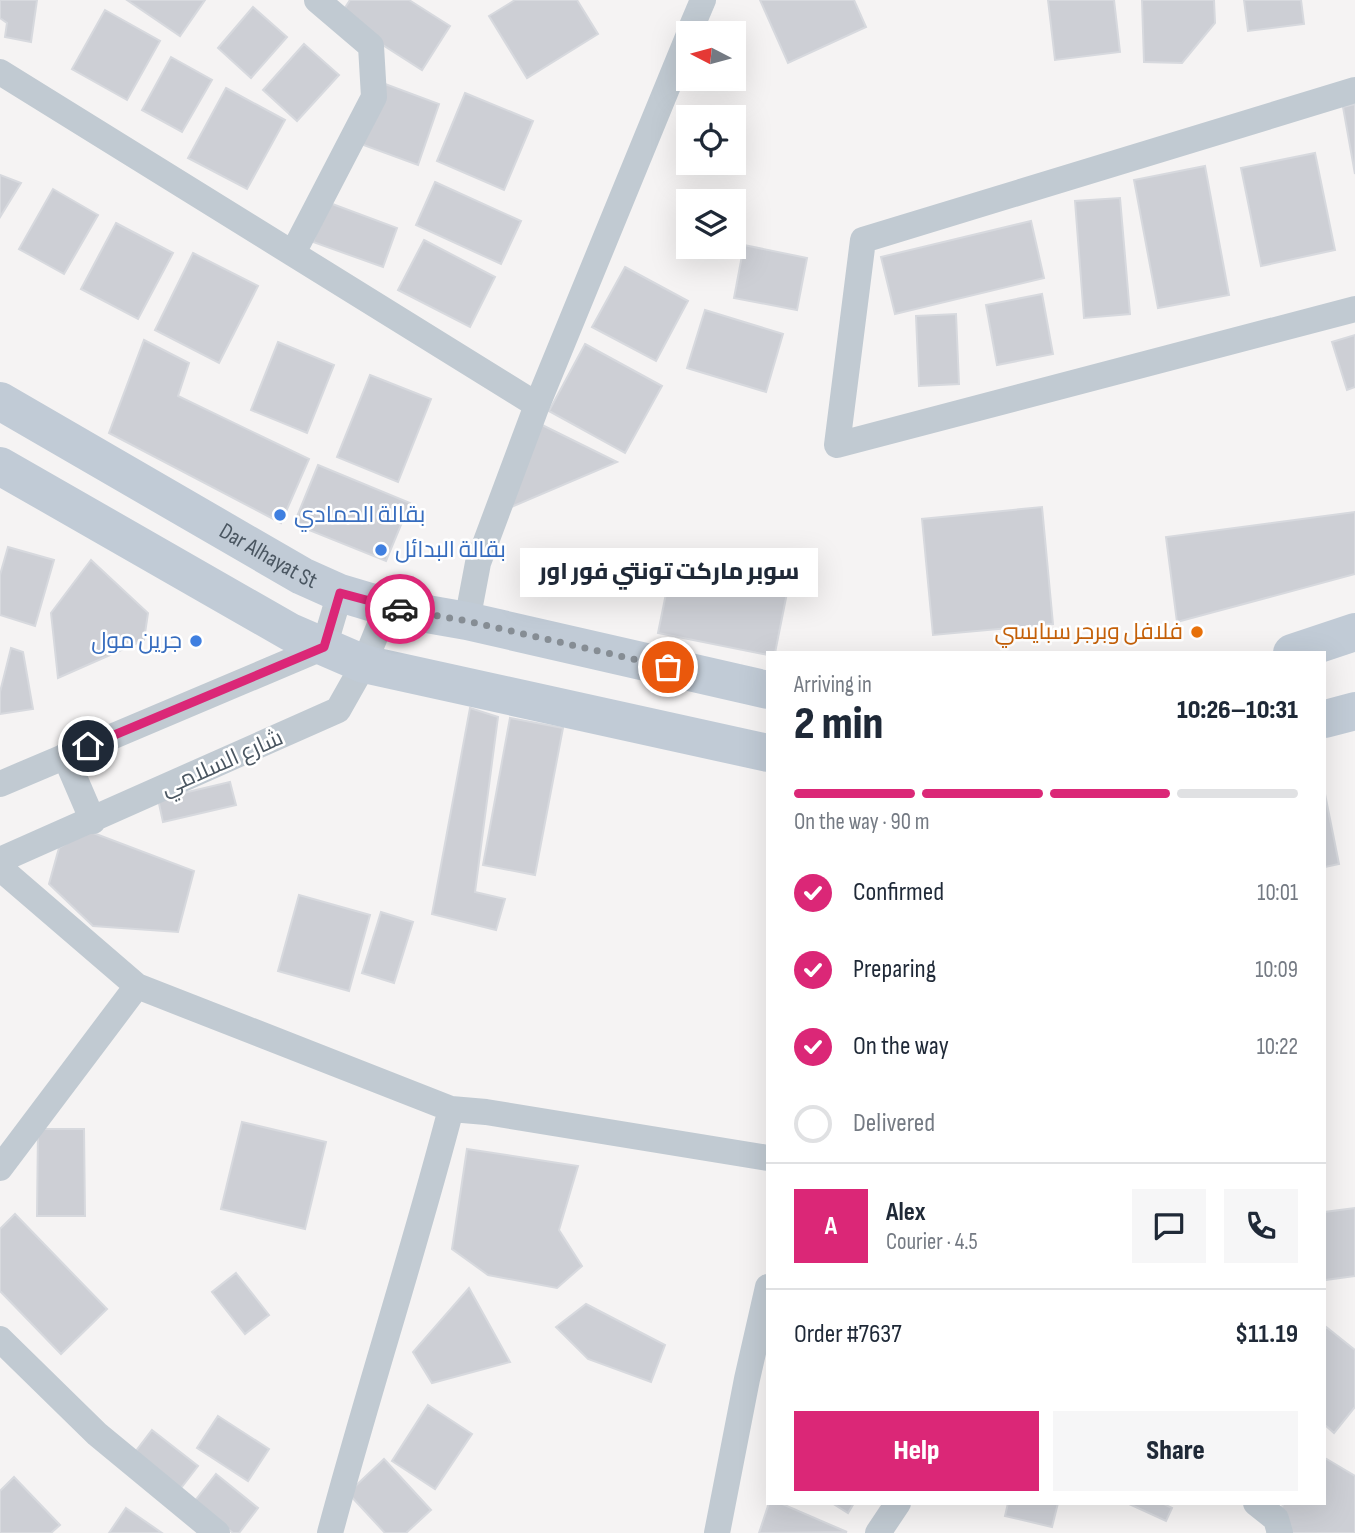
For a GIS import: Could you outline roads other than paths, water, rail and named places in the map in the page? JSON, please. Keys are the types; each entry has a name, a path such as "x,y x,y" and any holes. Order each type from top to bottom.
{"main road":[{"name":"Dar Alhayat St","path":"0,401 302,576 340,593 387,607 467,621 766,690"},
{"path":"0,466 290,632 364,664 766,753"},
{"path":"1298,651 1355,632"},
{"path":"1326,719 1355,711"}],"street":[{"path":"293,253 374,97 371,47 317,0"},
{"path":"695,21 703,0"},
{"path":"467,621 478,563 537,405 676,67"},
{"path":"0,72 537,405"},
{"path":"1355,90 863,240 837,445 1355,309"},
{"path":"0,784 324,647 340,593"},
{"name":"شارع السلامي","path":"0,860 338,710 364,664 387,607"},
{"path":"65,756 93,821"},
{"path":"0,868 137,986 451,1109 486,1112 766,1158"},
{"path":"0,1168 137,986"},
{"path":"330,1533 451,1109"},
{"path":"717,1533 766,1296"},
{"path":"0,1339 97,1434 217,1533"},
{"path":"878,1533 897,1505"},
{"path":"1258,1505 1276,1519 1280,1533"}],"place":[{"name":"بقالة الحمادي","path":"280,515"},
{"name":"بقالة البدائل","path":"381,550"},
{"name":"فلافل وبرجر سبايسي","path":"1197,632"},
{"name":"جرين مول","path":"196,641"},
{"name":"سوبر ماركت تونتي فور اور","path":"668,667"}]}
